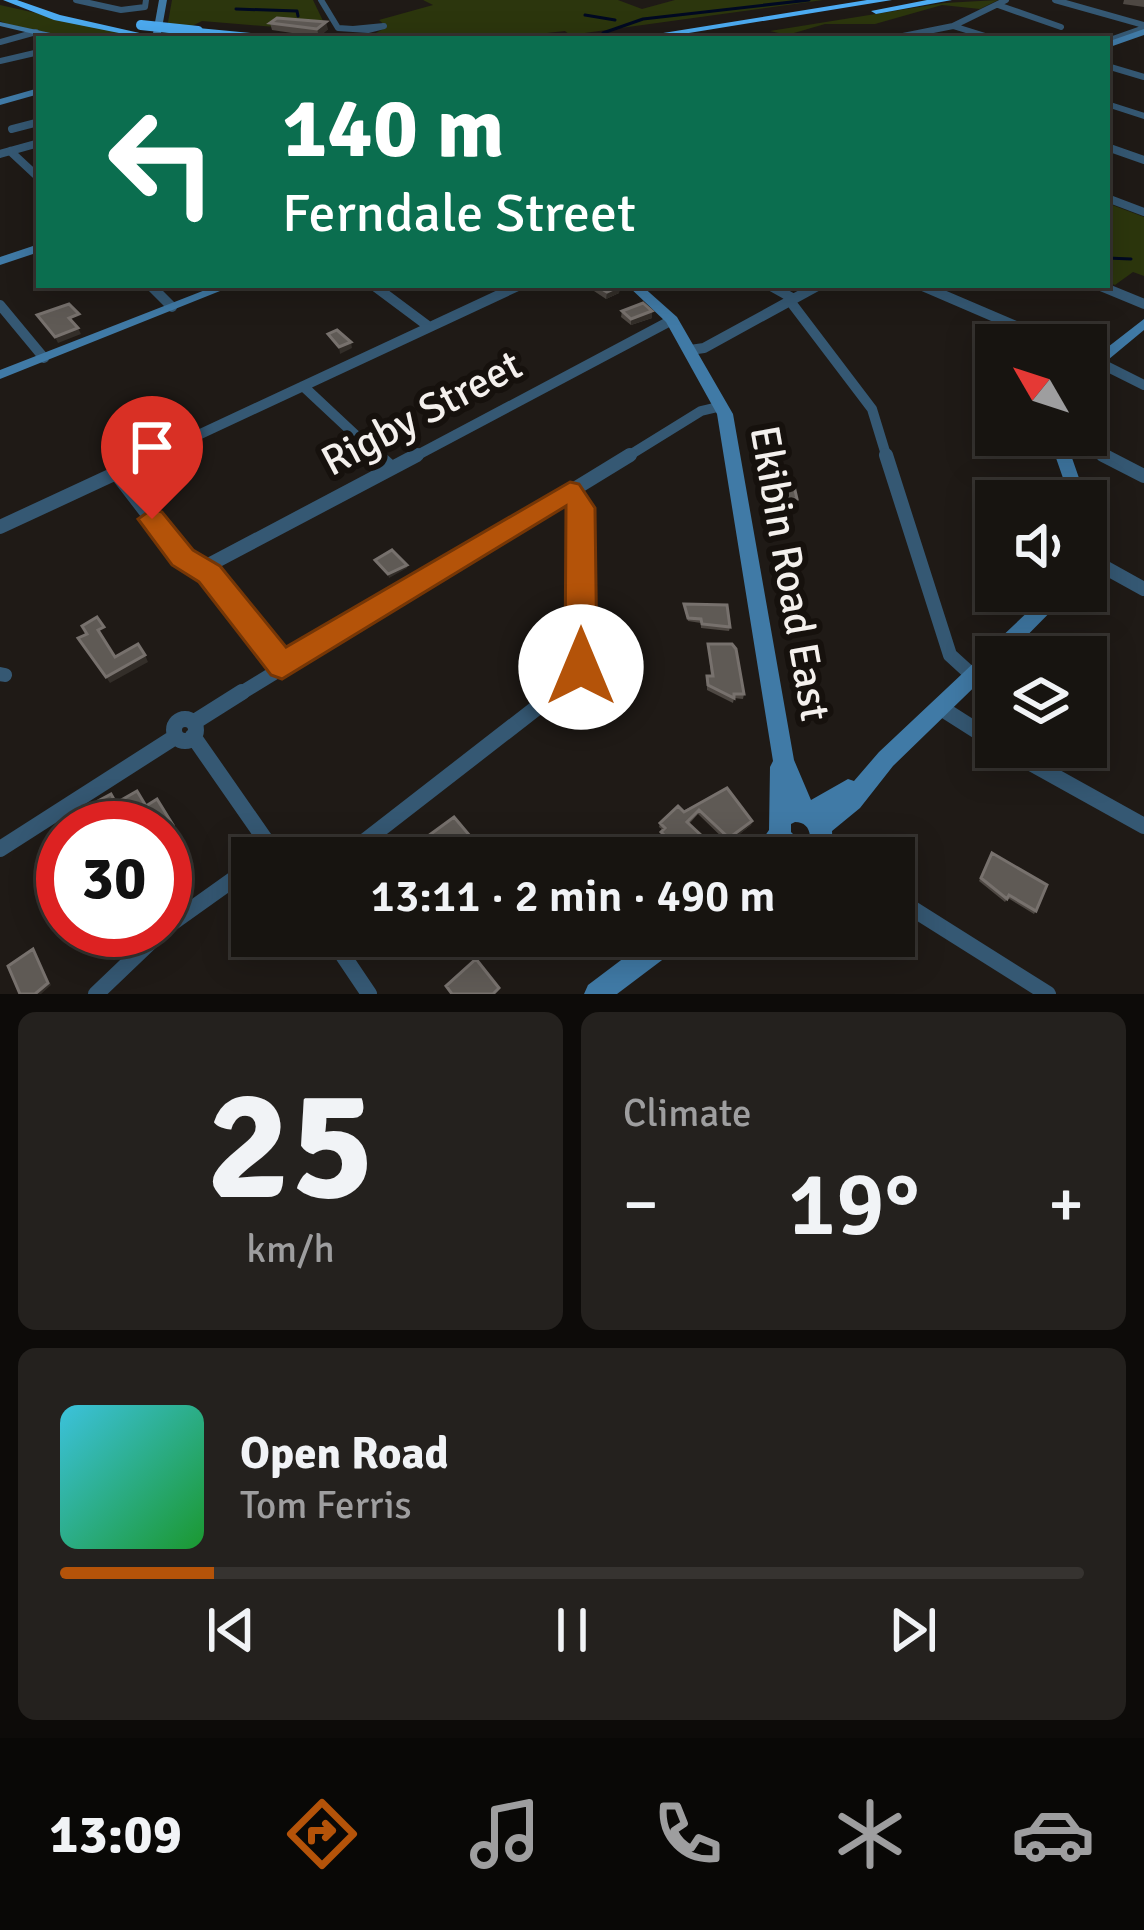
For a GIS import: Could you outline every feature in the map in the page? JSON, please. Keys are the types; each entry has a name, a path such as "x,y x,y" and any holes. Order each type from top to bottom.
{"highway":[{"path":"32,0 140,29"},
{"path":"651,36 887,0"},
{"path":"716,36 947,0"},
{"path":"4,2 41,14 195,35"}],"street":[{"path":"76,0 138,9 154,0 160,19 157,36"},
{"path":"321,0 335,27 353,29"},
{"path":"1055,0 1144,29"},
{"path":"903,36 953,26 1002,2 1061,27"},
{"path":"0,24 53,36"},
{"path":"953,26 985,36"},
{"path":"1110,42 1144,29"},
{"path":"1110,42 1144,29"},
{"path":"0,42 36,32"},
{"path":"1126,39 1144,44"},
{"path":"0,60 36,51"},
{"path":"1110,67 1144,77"},
{"path":"0,102 36,93"},
{"path":"1110,105 1144,116"},
{"path":"13,129 36,123"},
{"path":"5,153 36,144"},
{"path":"1110,148 1144,160"},
{"path":"5,153 36,176"},
{"path":"1110,199 1144,212"},
{"path":"0,261 36,249"},
{"path":"153,288 172,308"},
{"path":"0,375 222,288"},
{"path":"377,288 428,326"},
{"path":"0,527 513,288"},
{"name":"Ekibin Road East","path":"636,288 672,320 722,406 783,760 802,836"},
{"path":"774,288 792,300 872,409 950,656 973,676"},
{"path":"690,350 704,348 813,288"},
{"path":"927,288 1011,324"},
{"path":"1105,288 1144,304"},
{"path":"0,305 44,358"},
{"name":"Rigby Street","path":"202,568 672,320"},
{"path":"1107,350 1144,323"},
{"path":"1107,370 1144,385"},
{"path":"303,386 389,466"},
{"path":"0,849 188,732 282,666 701,411 722,406"},
{"path":"1106,456 1144,476"},
{"path":"116,473 179,554 202,568 282,666"},
{"path":"370,837 578,677 581,508 570,491"},
{"path":"1107,573 1144,589"},
{"path":"802,836 1040,612"},
{"path":"941,708 975,730"},
{"path":"188,732 259,837"},
{"path":"1040,768 1144,826"},
{"path":"192,909 231,881"},
{"path":"915,911 1026,988 1048,994"},
{"path":"96,994 135,957"},
{"path":"344,957 369,994"},
{"path":"597,994 645,957"}],"green space":[{"path":"172,0 313,0 324,23 275,27 202,21 192,26 190,36 166,36"},
{"path":"423,0 618,0 642,9 675,0 823,0 570,35 565,31 521,36 374,34 387,27 379,20 433,5"},
{"path":"998,0 980,9 942,5 875,24 825,24 787,35 770,31 944,3"},
{"path":"0,5 139,36 65,36 0,21"},
{"path":"1110,204 1144,217 1144,276 1133,272 1115,285 1110,283"}],"building":[{"path":"277,18 326,22 317,29 270,23"},
{"path":"643,303 652,311 631,319 622,311"},
{"path":"69,304 79,314 69,318 78,328 55,337 37,315"},
{"path":"337,330 351,342 339,347 328,334"},
{"path":"765,486 794,486 797,499 767,499"},
{"path":"392,550 407,565 388,574 375,560"},
{"path":"684,604 727,605 730,627 688,618"},
{"path":"97,617 104,627 98,630 115,657 138,644 145,655 106,677 78,638 87,634 82,626"},
{"path":"708,644 732,644 736,649 744,694 734,694 734,698 708,685 707,676 713,676"},
{"path":"727,788 752,821 728,837 699,810 687,822 703,837 666,837 660,823 678,806 684,812"},
{"path":"137,791 143,801 120,801"},
{"path":"454,817 471,837 429,837"},
{"path":"992,853 1047,885 1036,911 1009,895 1007,899 981,878"},
{"path":"33,949 48,983 35,994 20,994 8,966"},
{"path":"476,959 499,988 493,994 452,994 446,986"}],"waterway":[{"path":"603,33 643,19 809,0"},
{"path":"236,9 297,11 298,16"},
{"path":"585,15 615,20"},
{"path":"1110,258 1131,259"}],"route":[{"path":"152,519 183,558 209,574 282,666 570,491 581,508 581,667"}]}
